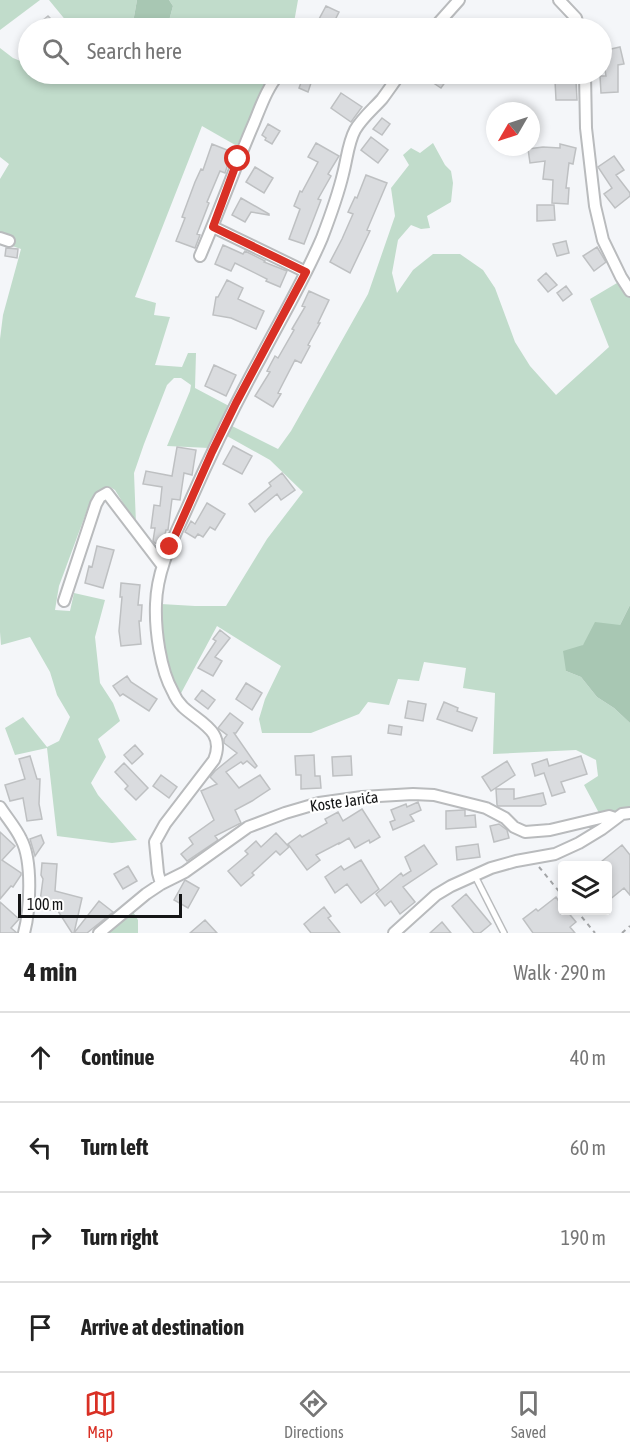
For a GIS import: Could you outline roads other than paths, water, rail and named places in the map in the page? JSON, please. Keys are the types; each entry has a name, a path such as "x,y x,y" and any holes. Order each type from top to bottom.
{"street":[{"path":"443,18 459,0"},
{"path":"559,0 576,18"},
{"path":"200,256 238,159 272,84"},
{"path":"162,884 158,873 155,842 165,824 214,760 217,742 206,724 183,707 172,692 166,676 156,624 162,565 212,452 322,238 354,132 393,84"},
{"path":"585,84 586,128 595,206 603,240 630,291"},
{"path":"213,227 306,272"},
{"path":"64,601 96,504 100,497 107,493 162,565"},
{"name":"Koste Jarića","path":"99,933 146,894 185,872 248,827 303,807 349,798 412,794 434,795 486,807 525,832 550,830 609,816 615,819"},
{"path":"0,807 26,850 29,897 24,933"},
{"path":"394,933 443,890 504,864 555,854 579,843 622,814 630,813"}],"lane":[{"path":"474,875 504,933"}]}
